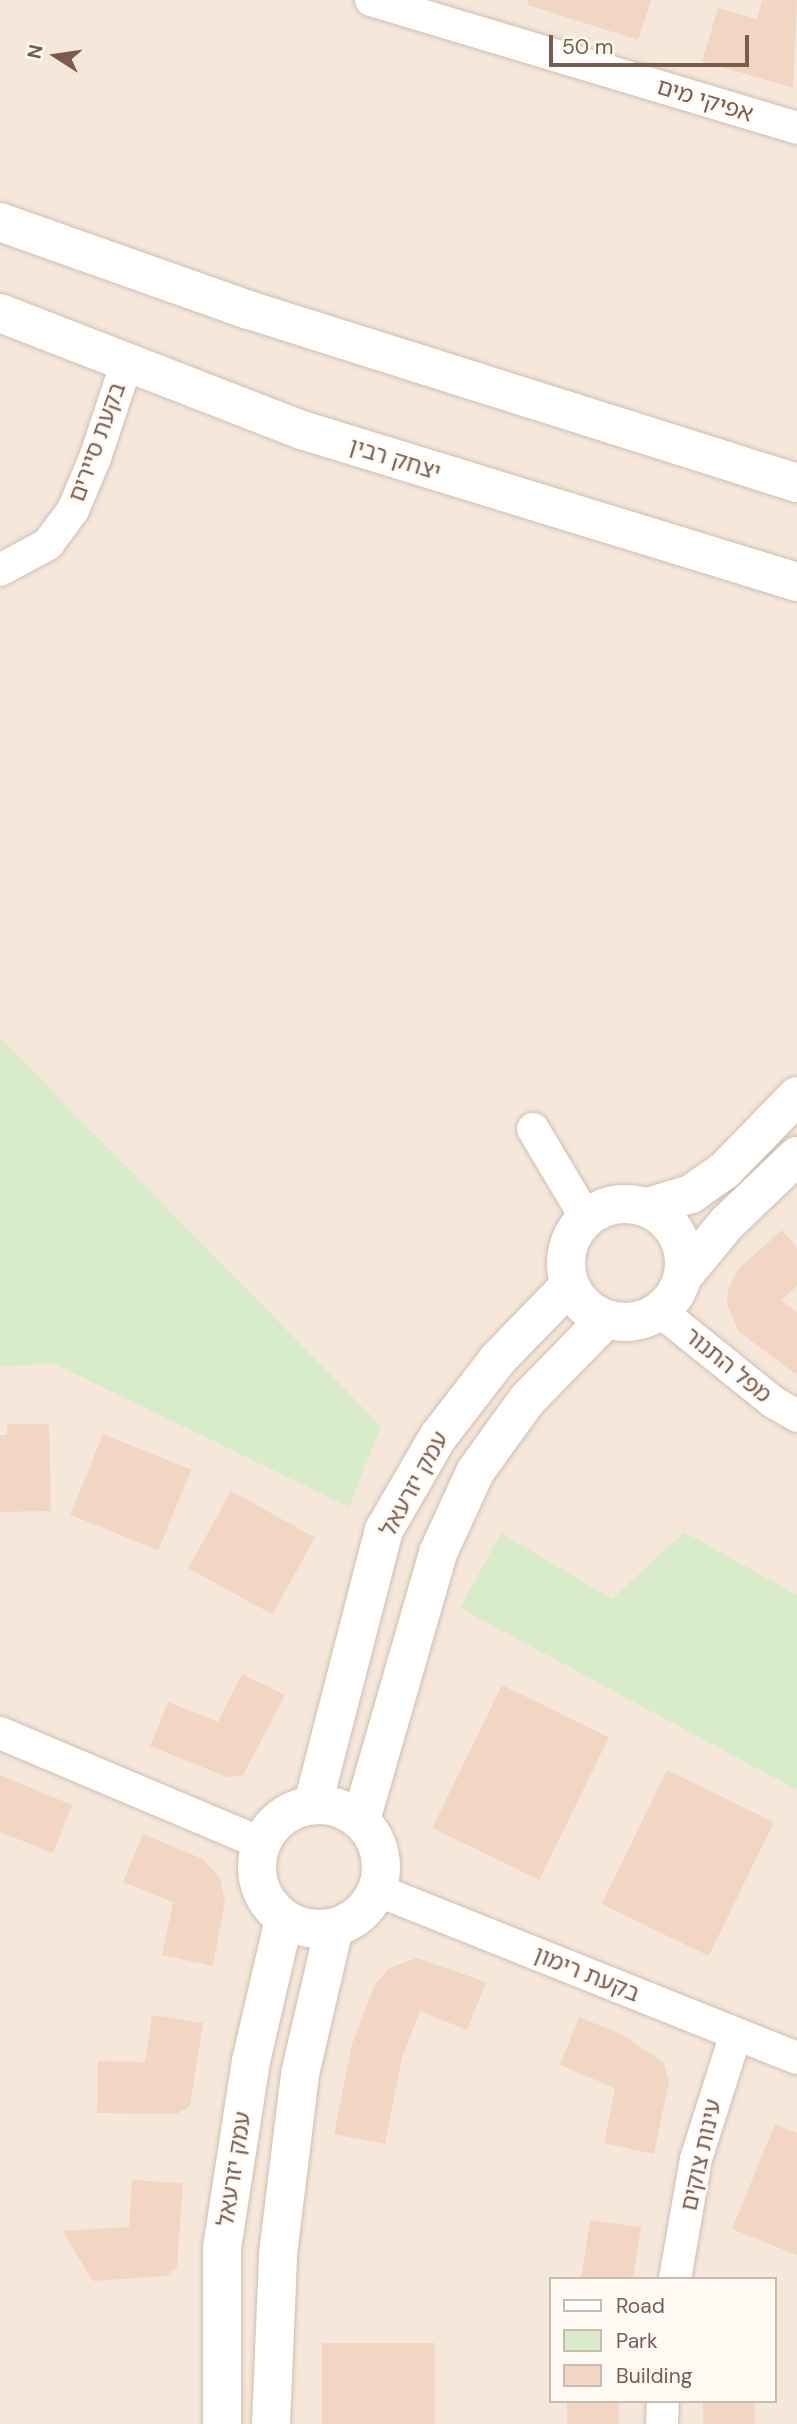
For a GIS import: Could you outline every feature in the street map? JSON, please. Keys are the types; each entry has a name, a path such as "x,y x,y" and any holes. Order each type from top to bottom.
{"main road":[{"path":"0,222 249,310 797,483"},
{"name":"יצחק רבין","path":"0,313 304,431 797,582"},
{"path":"797,1097 725,1170 691,1194 648,1207 616,1203 586,1218 576,1229 566,1256 570,1285 584,1306 606,1319 634,1322 660,1311 671,1301 684,1275 727,1223 797,1156"},
{"path":"648,1207 666,1219 678,1236 684,1275"},
{"name":"עמק יזרעאל","path":"313,1804 384,1530 438,1437 498,1359 570,1285"},
{"name":"עמק יזרעאל","path":"361,1820 438,1553 475,1472 527,1400 606,1319"},
{"path":"313,1804 339,1807 361,1820 378,1845 381,1860 377,1890 360,1914 334,1928 308,1928 284,1919 260,1885 261,1843 282,1817 313,1804"},
{"name":"עמק יזרעאל","path":"222,2424 222,2248 251,2061 284,1919"},
{"path":"271,2424 278,2254 295,2116 334,1928"}],"street":[{"name":"אפיקי מים","path":"371,0 797,128"},
{"name":"בקעת סיירים","path":"0,570 48,544 73,510 95,458 127,362"},
{"path":"533,1129 586,1218"},
{"name":"מפל התנור","path":"660,1311 773,1402 797,1416"},
{"path":"0,1732 261,1843"},
{"name":"בקעת רימון","path":"377,1890 797,2058"},
{"name":"עינות צוקים","path":"675,2277 696,2159 736,2034"},
{"path":"662,2424 663,2403"}],"shaded area":[{"path":"0,0 797,0 797,2424 0,2424"}],"green space":[{"path":"0,1038 381,1426 349,1507 53,1363 0,1367"},
{"path":"684,1532 797,1595 797,1790 460,1608 501,1533 612,1599"}],"building":[{"path":"528,0 651,0 638,40 528,5"},
{"path":"762,0 797,0 793,88 702,61 718,8 757,19"},
{"path":"782,1230 797,1248 797,1286 781,1300 797,1312 797,1375 739,1332 727,1304 728,1289 739,1268"},
{"path":"7,1424 49,1424 51,1511 0,1512 0,1435 7,1435"},
{"path":"103,1434 191,1470 158,1550 70,1515"},
{"path":"231,1491 315,1538 272,1615 188,1568"},
{"path":"242,1674 285,1695 243,1775 227,1777 150,1746 168,1702 218,1722"},
{"path":"502,1685 609,1737 539,1880 432,1828"},
{"path":"667,1770 774,1822 709,1956 602,1904"},
{"path":"0,1775 72,1805 53,1853 0,1832"},
{"path":"143,1834 203,1859 220,1878 225,1901 213,1966 162,1955 173,1902 123,1882"},
{"path":"417,1958 486,1982 467,2030 420,2011 402,2058 385,2144 334,2134 352,2044 374,1986 389,1968"},
{"path":"152,2015 203,2023 190,2106 176,2114 97,2113 98,2061 145,2062"},
{"path":"579,2017 623,2035 664,2063 669,2082 654,2154 604,2143 615,2088 560,2065"},
{"path":"775,2124 797,2133 797,2255 732,2229"},
{"path":"132,2180 183,2183 177,2267 166,2276 93,2281 62,2231 129,2227"},
{"path":"590,2220 641,2227 633,2277 581,2277"},
{"path":"322,2343 435,2343 435,2424 322,2424"},
{"path":"567,2403 619,2403 619,2424 567,2424"},
{"path":"703,2403 755,2403 755,2424 703,2424"}]}
